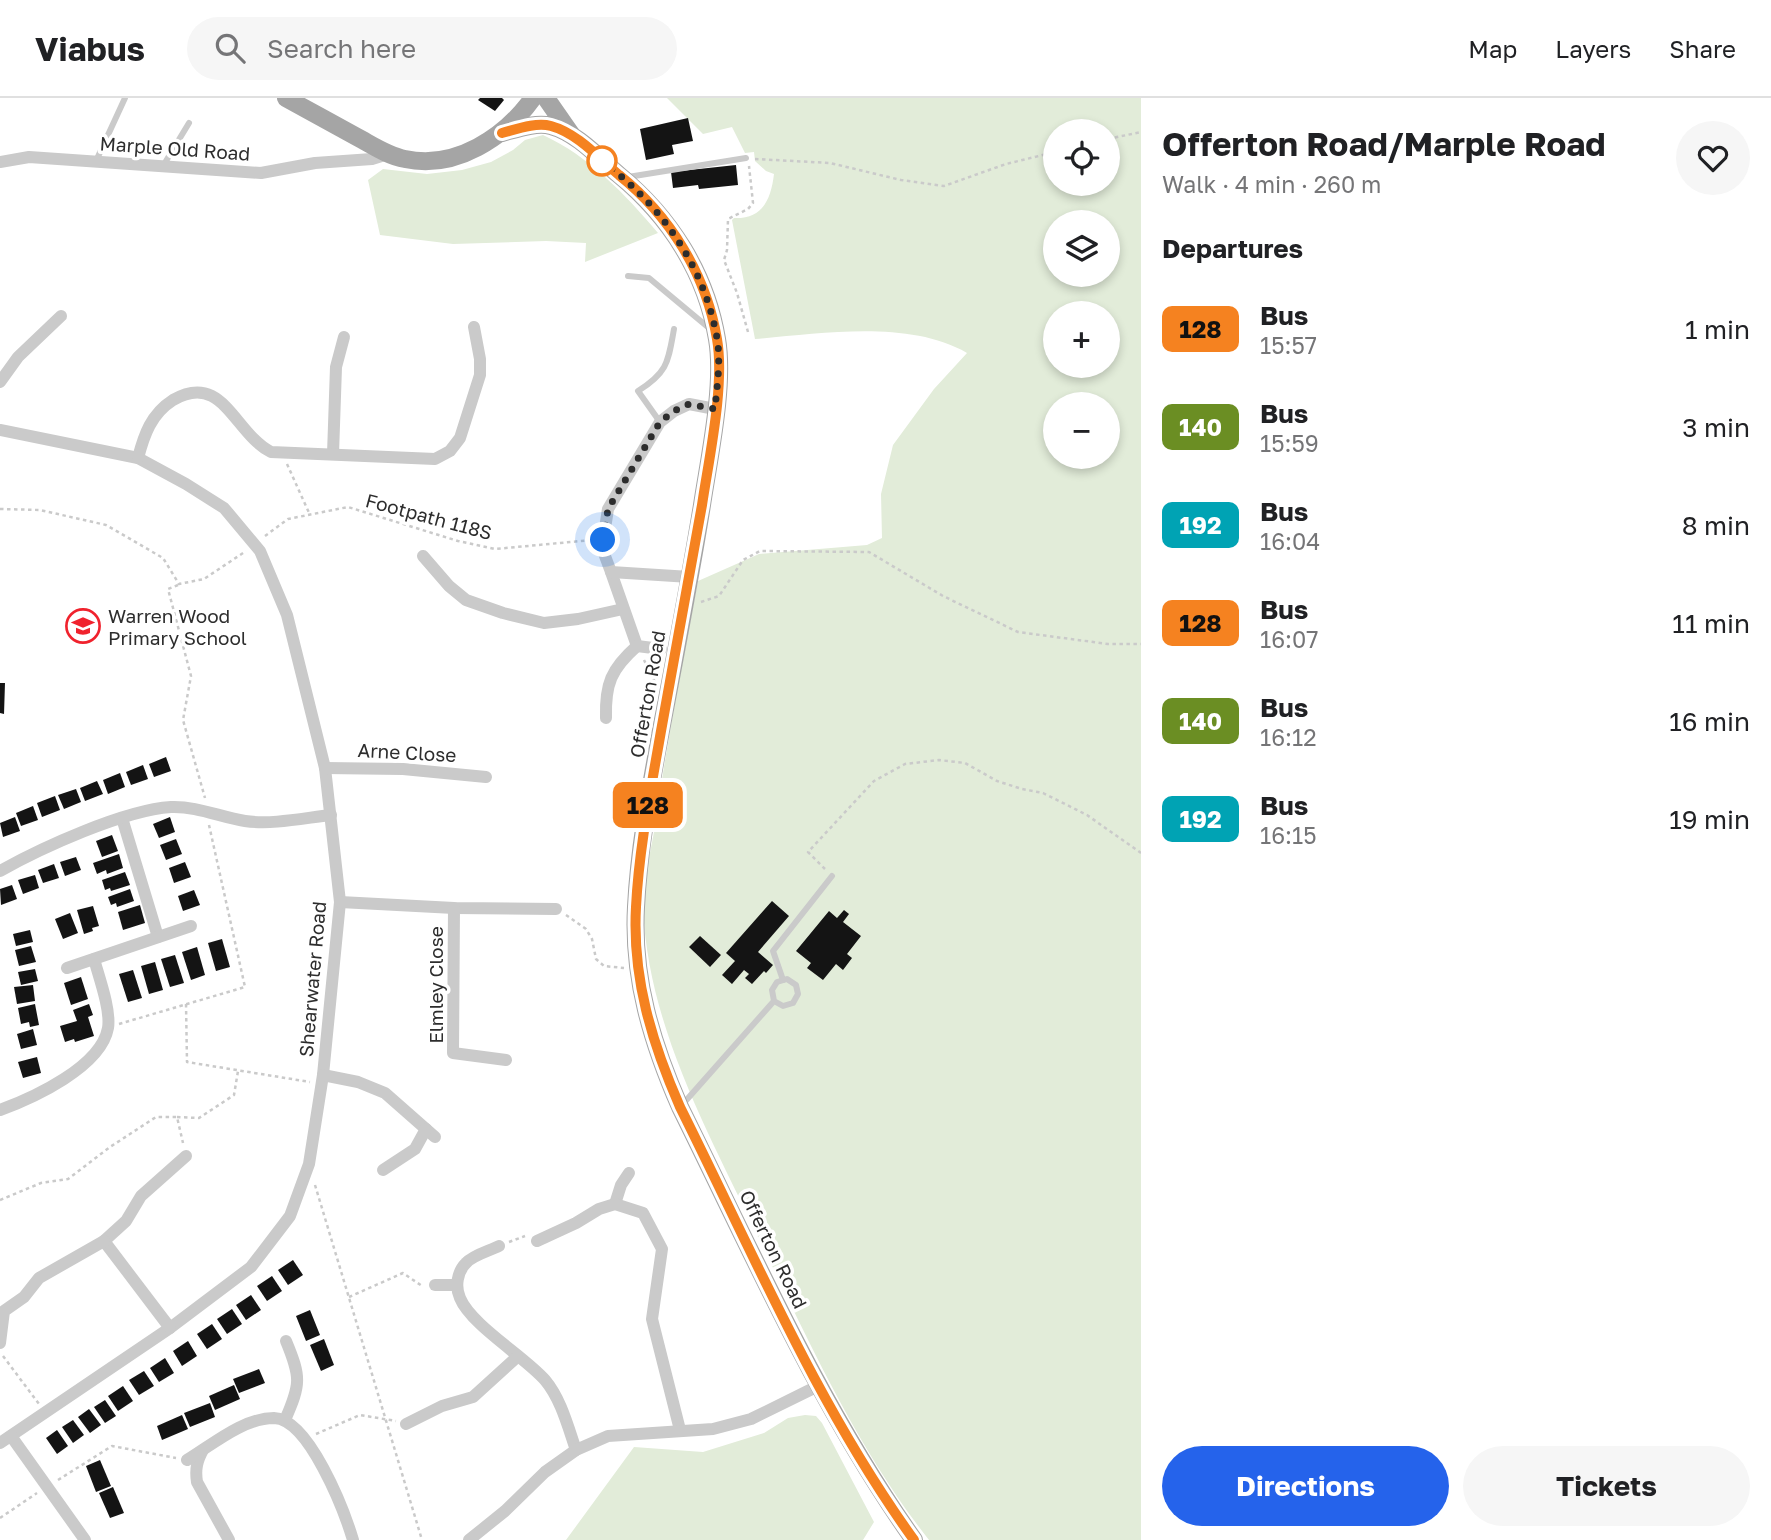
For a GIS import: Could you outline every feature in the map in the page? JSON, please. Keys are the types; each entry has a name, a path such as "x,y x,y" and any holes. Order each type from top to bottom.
{"main road":[{"path":"286,98 380,156 415,161 464,153 487,143 502,133 533,98"},
{"name":"Offerton Road","path":"546,98 573,137"},
{"name":"Offerton Road","path":"502,133 533,125 551,126 573,137 623,177 651,205 687,254 703,285 716,333 718,377 715,409 690,577 646,812 636,909 638,978 662,1066 680,1107 818,1386 890,1506 914,1540"}],"street":[{"name":"Marple Old Road","path":"0,162 29,157 261,173 315,163 380,156"},
{"path":"0,382 18,357 61,316"},
{"path":"138,458 143,437 153,417 167,404 182,395 194,392 208,393 219,400 250,438 271,452 426,460 443,456 456,446 480,375 481,359 474,327"},
{"path":"332,454 336,367 344,337"},
{"path":"637,646 601,548 608,509 660,422 689,404 715,409"},
{"name":"Shearwater Road","path":"0,430 138,458 224,508 261,551 287,615 325,768 340,902 322,1080 309,1164 290,1216 251,1267 170,1328 5,1439"},
{"path":"423,555 449,586 466,600 503,612 544,623 624,609"},
{"path":"611,572 690,577"},
{"path":"606,718 605,698 610,677 622,659 637,646 661,649"},
{"name":"Arne Close","path":"325,768 403,769 486,777"},
{"path":"0,871 57,843 122,818 170,807 206,811 248,822 331,815"},
{"path":"122,818 158,937"},
{"name":"Elmley Close","path":"340,902 454,908 556,909"},
{"name":"Elmley Close","path":"454,908 453,1053 506,1060"},
{"path":"67,968 191,926"},
{"path":"0,1110 38,1096 67,1078 96,1051 109,1027 94,959"},
{"path":"322,1080 358,1082 385,1093 430,1133 415,1149 383,1170"},
{"path":"0,1343 4,1311 24,1297 39,1278 104,1241 126,1220 141,1196 186,1157"},
{"path":"615,1204 621,1185 629,1173"},
{"path":"537,1241 615,1204 643,1213 662,1249 652,1319 680,1430"},
{"path":"104,1241 170,1328"},
{"path":"499,1246 467,1261 457,1285 460,1299 470,1313 546,1381 561,1407 576,1450"},
{"path":"435,1285 457,1285"},
{"path":"285,1420 298,1386 298,1371 288,1349"},
{"path":"406,1423 442,1406 473,1397 517,1357"},
{"path":"469,1540 505,1511 545,1472 576,1450 608,1436 713,1429 751,1419 818,1386"},
{"path":"187,1460 250,1424 264,1419 285,1420 299,1430 305,1439 339,1500 353,1540"},
{"path":"5,1439 46,1487 85,1540"},
{"path":"203,1450 195,1471 197,1482 229,1540"}],"lane":[{"path":"96,161 125,98"},
{"path":"163,166 189,123"},
{"path":"623,177 746,158"},
{"path":"628,276 649,278 716,333"},
{"path":"660,422 638,391 653,382 667,364 674,329"},
{"path":"783,980 774,951 832,876"},
{"path":"787,979 796,985 798,994 793,1003 783,1006 774,1001 772,990 777,982 787,979"},
{"path":"680,1107 774,1001"}],"path":[{"path":"1120,136 1141,132"},
{"path":"748,332 724,260 728,219 753,203 750,168 746,158 830,163 901,180 944,186 1006,164 1043,155"},
{"path":"282,453 310,515"},
{"name":"Footpath 118S","path":"179,584 204,579 288,519 348,507 458,541 495,549 603,540"},
{"path":"0,509 40,510 106,525 163,558 179,584 168,589 191,676 183,720 205,791 206,811 245,987 109,1027"},
{"path":"684,609 719,596 743,560 760,551 869,552 943,596 1018,632 1108,643 1141,644"},
{"path":"637,646 666,704"},
{"path":"832,876 808,852 819,839 874,781 905,764 939,760 965,763 997,781 1043,793 1087,815 1141,853"},
{"path":"556,909 586,929 592,939 596,959 604,966 638,967"},
{"path":"186,1004 187,1062 238,1071 322,1080"},
{"path":"0,1200 41,1183 68,1179 156,1117 199,1118 234,1095 238,1071"},
{"path":"177,1117 186,1157"},
{"path":"309,1164 422,1540"},
{"path":"499,1246 528,1235 537,1241"},
{"path":"349,1297 403,1273 425,1288 435,1285"},
{"path":"0,1352 45,1412"},
{"path":"305,1439 360,1415 384,1417 406,1423"},
{"path":"0,1518 112,1446 187,1460"}],"green space":[{"path":"667,98 1141,98 1141,1540 929,1540 880,1470 817,1357 703,1121 669,1039 648,954 643,899 670,730 698,581 759,554 867,545 882,538 881,494 893,445 934,389 967,353 944,342 891,332 835,332 755,339 732,220 752,215 764,206 771,192 774,174 755,161 754,152 745,153 732,127 703,134"},
{"path":"543,135 591,165 658,233 585,262 586,243 546,241 453,244 380,235 368,180 383,169 427,174 462,170 491,162 525,140"},
{"path":"816,1416 822,1423 874,1522 863,1540 566,1540 634,1447 703,1452 764,1433 788,1418"}],"building":[{"path":"478,100 504,100 495,111"},
{"path":"688,118 693,141 672,145 674,154 646,160 640,129"},
{"path":"736,165 738,185 699,189 698,185 673,188 671,172"},
{"path":"0,683 5,683 4,714 0,713"},
{"path":"166,757 171,771 154,777 149,764"},
{"path":"143,765 148,779 131,785 126,772"},
{"path":"120,773 125,787 108,794 103,780"},
{"path":"97,781 103,794 85,801 80,788"},
{"path":"76,789 81,802 64,809 58,795"},
{"path":"55,796 60,810 42,817 37,803"},
{"path":"33,806 38,820 21,826 16,813"},
{"path":"15,817 20,831 3,837 0,823"},
{"path":"170,817 175,832 159,838 153,824"},
{"path":"112,835 118,851 102,857 96,841"},
{"path":"176,839 182,854 166,860 160,845"},
{"path":"119,854 123,868 107,874 106,870 97,874 93,863"},
{"path":"76,857 81,870 65,876 60,862"},
{"path":"185,862 191,877 174,883 169,868"},
{"path":"54,864 59,878 43,883 38,870"},
{"path":"125,872 130,885 111,891 110,888 105,890 102,880"},
{"path":"35,875 39,888 23,894 18,880"},
{"path":"12,885 17,899 1,905 0,889"},
{"path":"130,889 134,901 117,907 116,903 111,905 108,897"},
{"path":"194,890 200,905 183,911 178,896"},
{"path":"772,901 789,916 758,952 773,965 752,984 745,978 749,974 744,970 732,984 722,975 735,961 726,953"},
{"path":"140,905 145,923 123,930 118,912"},
{"path":"93,906 99,926 84,934 77,910"},
{"path":"844,910 849,914 843,922 861,936 847,954 852,958 843,970 836,964 823,980 807,968 811,963 796,951 829,911 837,918"},
{"path":"70,913 78,933 63,939 55,919"},
{"path":"30,930 33,942 16,946 13,934"},
{"path":"700,936 721,955 710,967 689,947"},
{"path":"222,939 230,967 216,971 208,943"},
{"path":"31,946 36,962 19,966 15,950"},
{"path":"197,947 205,975 191,980 182,952"},
{"path":"175,955 184,983 170,987 161,959"},
{"path":"155,962 163,990 149,994 141,966"},
{"path":"35,969 38,981 21,985 18,972"},
{"path":"133,970 142,998 128,1002 119,974"},
{"path":"81,977 88,999 71,1005 64,983"},
{"path":"33,985 35,1001 17,1004 14,987"},
{"path":"35,1004 39,1025 30,1027 29,1022 21,1024 18,1008"},
{"path":"89,1004 93,1015 88,1017 94,1036 65,1042 60,1026 77,1021 73,1010"},
{"path":"33,1029 37,1045 21,1049 17,1034"},
{"path":"37,1057 41,1073 23,1078 18,1062"},
{"path":"293,1260 303,1275 288,1285 278,1270"},
{"path":"272,1276 282,1291 267,1301 257,1286"},
{"path":"251,1295 261,1310 246,1320 236,1305"},
{"path":"232,1309 242,1324 227,1334 217,1319"},
{"path":"310,1310 320,1335 306,1341 296,1316"},
{"path":"212,1324 222,1339 207,1349 197,1334"},
{"path":"324,1339 334,1365 321,1371 310,1345"},
{"path":"188,1341 197,1356 182,1366 173,1351"},
{"path":"165,1358 174,1373 159,1382 150,1368"},
{"path":"259,1369 265,1383 239,1393 233,1379"},
{"path":"144,1371 154,1386 139,1395 129,1380"},
{"path":"234,1385 240,1399 215,1410 209,1396"},
{"path":"123,1386 133,1401 118,1411 108,1396"},
{"path":"105,1400 116,1416 105,1423 94,1407"},
{"path":"210,1403 215,1417 190,1427 184,1413"},
{"path":"89,1409 101,1425 90,1433 78,1417"},
{"path":"182,1415 188,1429 162,1440 157,1426"},
{"path":"73,1420 84,1435 73,1443 62,1427"},
{"path":"57,1430 68,1446 57,1454 46,1438"},
{"path":"100,1460 111,1486 96,1492 86,1466"},
{"path":"113,1487 124,1513 110,1518 99,1493"}],"bus line":[{"name":"128","path":"502,133 533,125 551,126 573,137 623,177 651,205 671,229 703,285 718,340 714,431 646,812 636,909 638,978 662,1066 680,1107 818,1386 890,1506 914,1540"}],"place":[{"name":"Warren Wood Primary School","path":"83,626"}],"route":[{"path":"602,161 623,177 671,229 703,285 718,340 715,409 689,404 660,422 608,509 603,540"}]}
